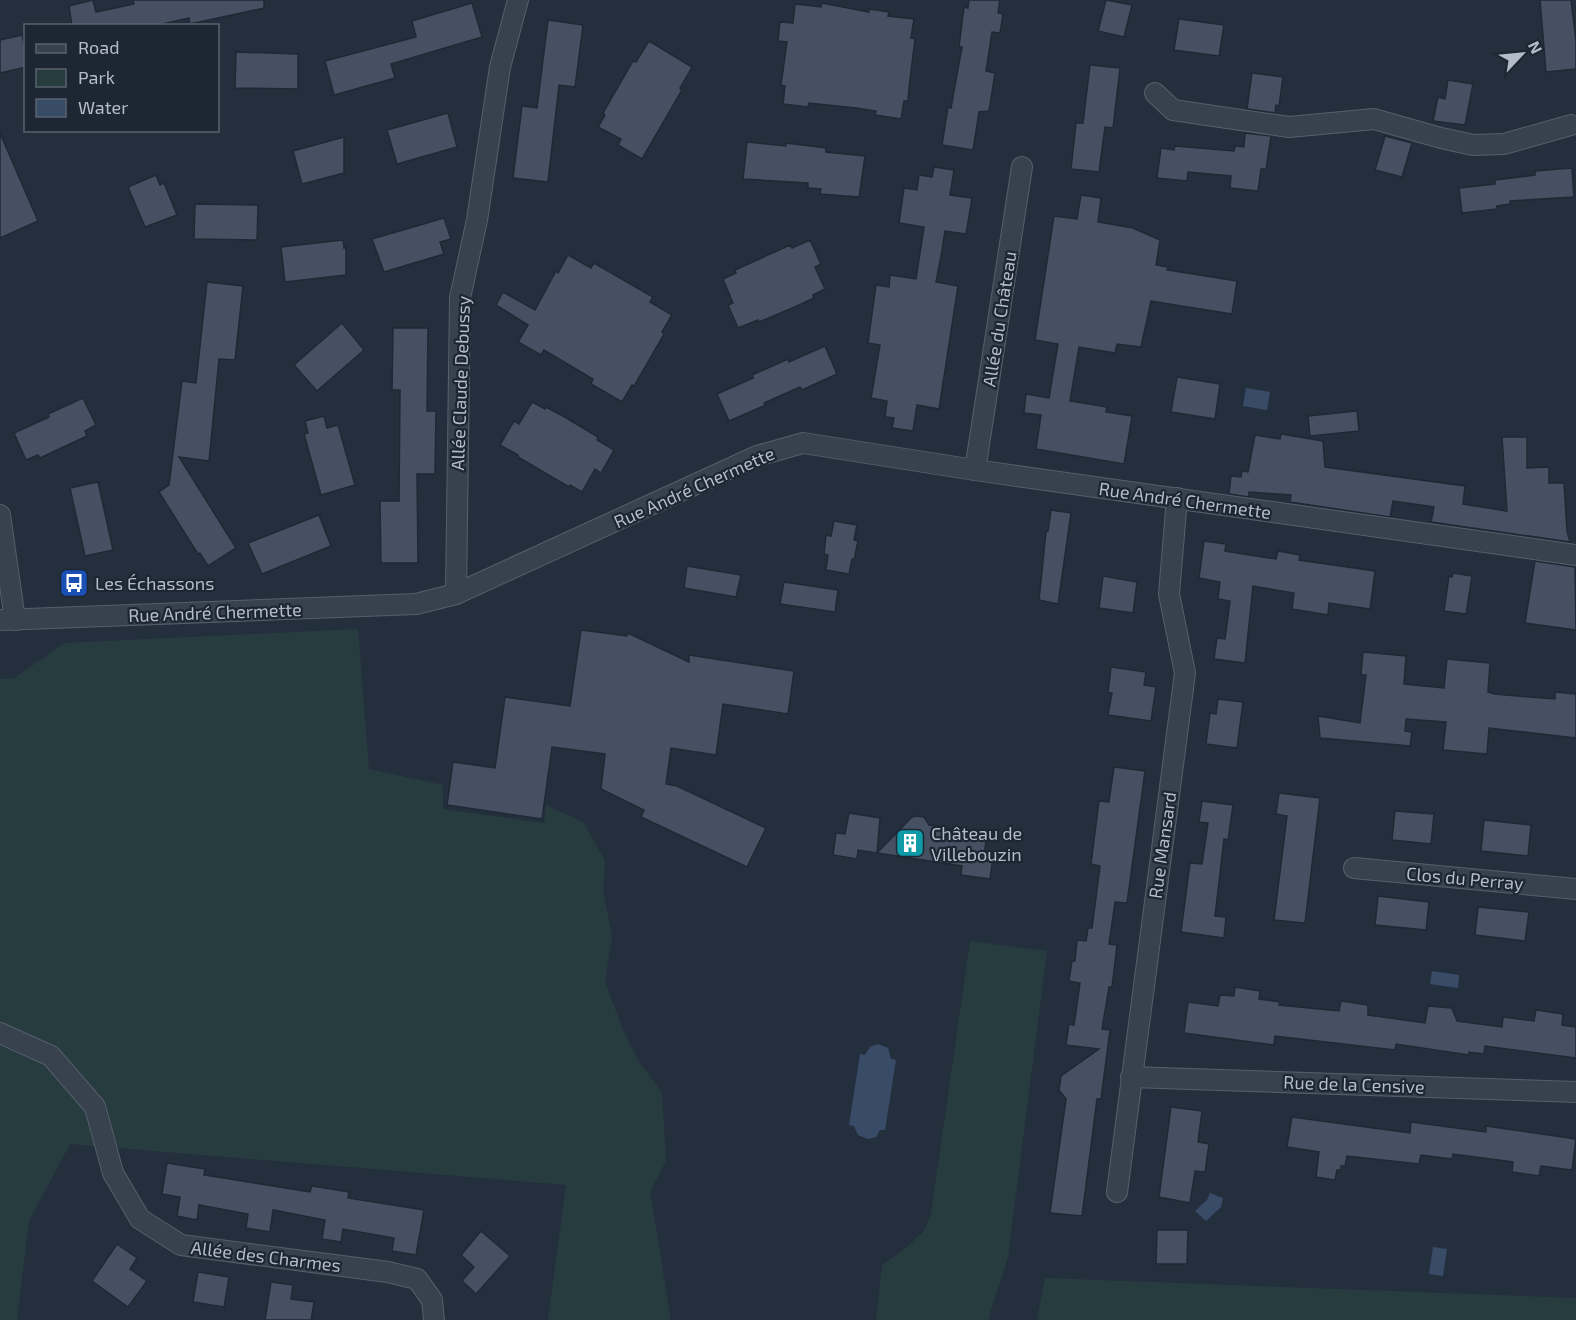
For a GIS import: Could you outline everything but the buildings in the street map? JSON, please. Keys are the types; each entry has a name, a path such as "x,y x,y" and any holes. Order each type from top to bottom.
{"street":[{"name":"Allée Claude Debussy","path":"456,594 460,298 477,220 500,67 518,0"},
{"path":"1155,93 1173,110 1289,127 1374,119 1473,145 1504,144 1571,125"},
{"name":"Allée du Château","path":"975,470 1023,167"},
{"name":"Rue André Chermette","path":"8,620 416,604 456,594 757,456 803,443 975,470 1576,555"},
{"name":"Rue Mansard","path":"1118,1192 1131,1077 1185,673 1169,594 1177,498"},
{"path":"0,515 8,620"},
{"name":"Clos du Perray","path":"1354,868 1576,889"},
{"name":"Allée des Charmes","path":"0,1033 51,1056 95,1107 113,1173 140,1219 182,1245 388,1272 417,1279 432,1300 434,1320"},
{"name":"Rue de la Censive","path":"1131,1077 1576,1092"}],"green space":[{"path":"358,629 369,769 443,785 443,809 544,823 546,805 583,822 605,860 603,891 612,936 605,982 623,1030 638,1060 662,1093 666,1161 650,1192 671,1320 548,1320 566,1185 70,1144 29,1221 17,1320 0,1320 0,679 14,678 65,643"},
{"path":"970,941 1047,951 1008,1257 988,1320 876,1320 882,1265 906,1248 924,1231 931,1213"},
{"path":"1045,1278 1576,1298 1576,1320 1037,1320"}],"water":[{"path":"1246,388 1270,392 1267,410 1243,406"},
{"path":"1432,971 1459,975 1458,988 1430,984"},
{"path":"878,1044 888,1048 891,1059 896,1060 885,1130 880,1130 876,1137 868,1139 858,1135 854,1126 849,1125 860,1054 865,1055 870,1047"},
{"path":"1210,1193 1223,1198 1221,1207 1206,1221 1195,1211 1207,1200"},
{"path":"1433,1247 1447,1249 1443,1276 1429,1274"}],"place":[{"name":"Les Échassons","path":"74,583"},
{"name":"Château de Villebouzin","path":"910,843"}]}
